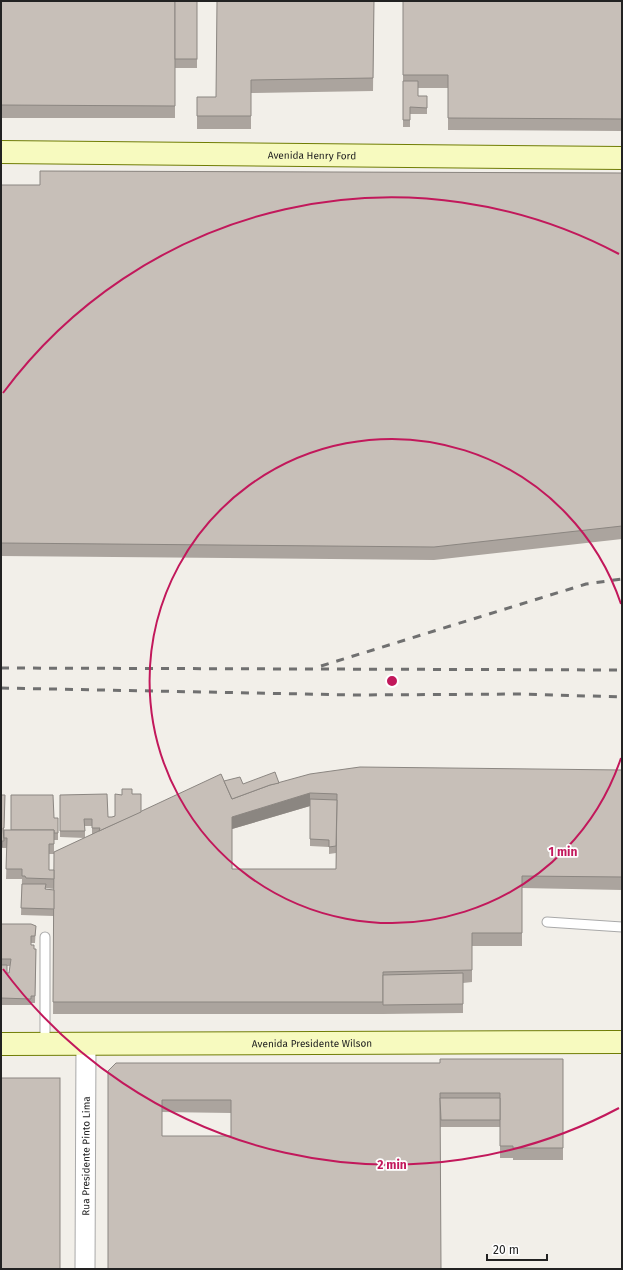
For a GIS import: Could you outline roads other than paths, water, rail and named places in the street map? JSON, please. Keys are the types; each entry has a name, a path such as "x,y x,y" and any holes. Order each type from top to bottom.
{"main road":[{"name":"Avenida Henry Ford","path":"1,152 622,158"},
{"name":"Avenida Presidente Wilson","path":"1,1044 622,1042"}],"street":[{"name":"Rua Presidente Pinto Lima","path":"85,1269 86,1043"}],"lane":[{"path":"547,922 622,927"},
{"path":"45,937 46,1043"}],"railway":[{"path":"321,666 586,584 622,579"},
{"path":"1,668 622,670"},
{"path":"1,688 354,695 523,694 622,697"}]}
